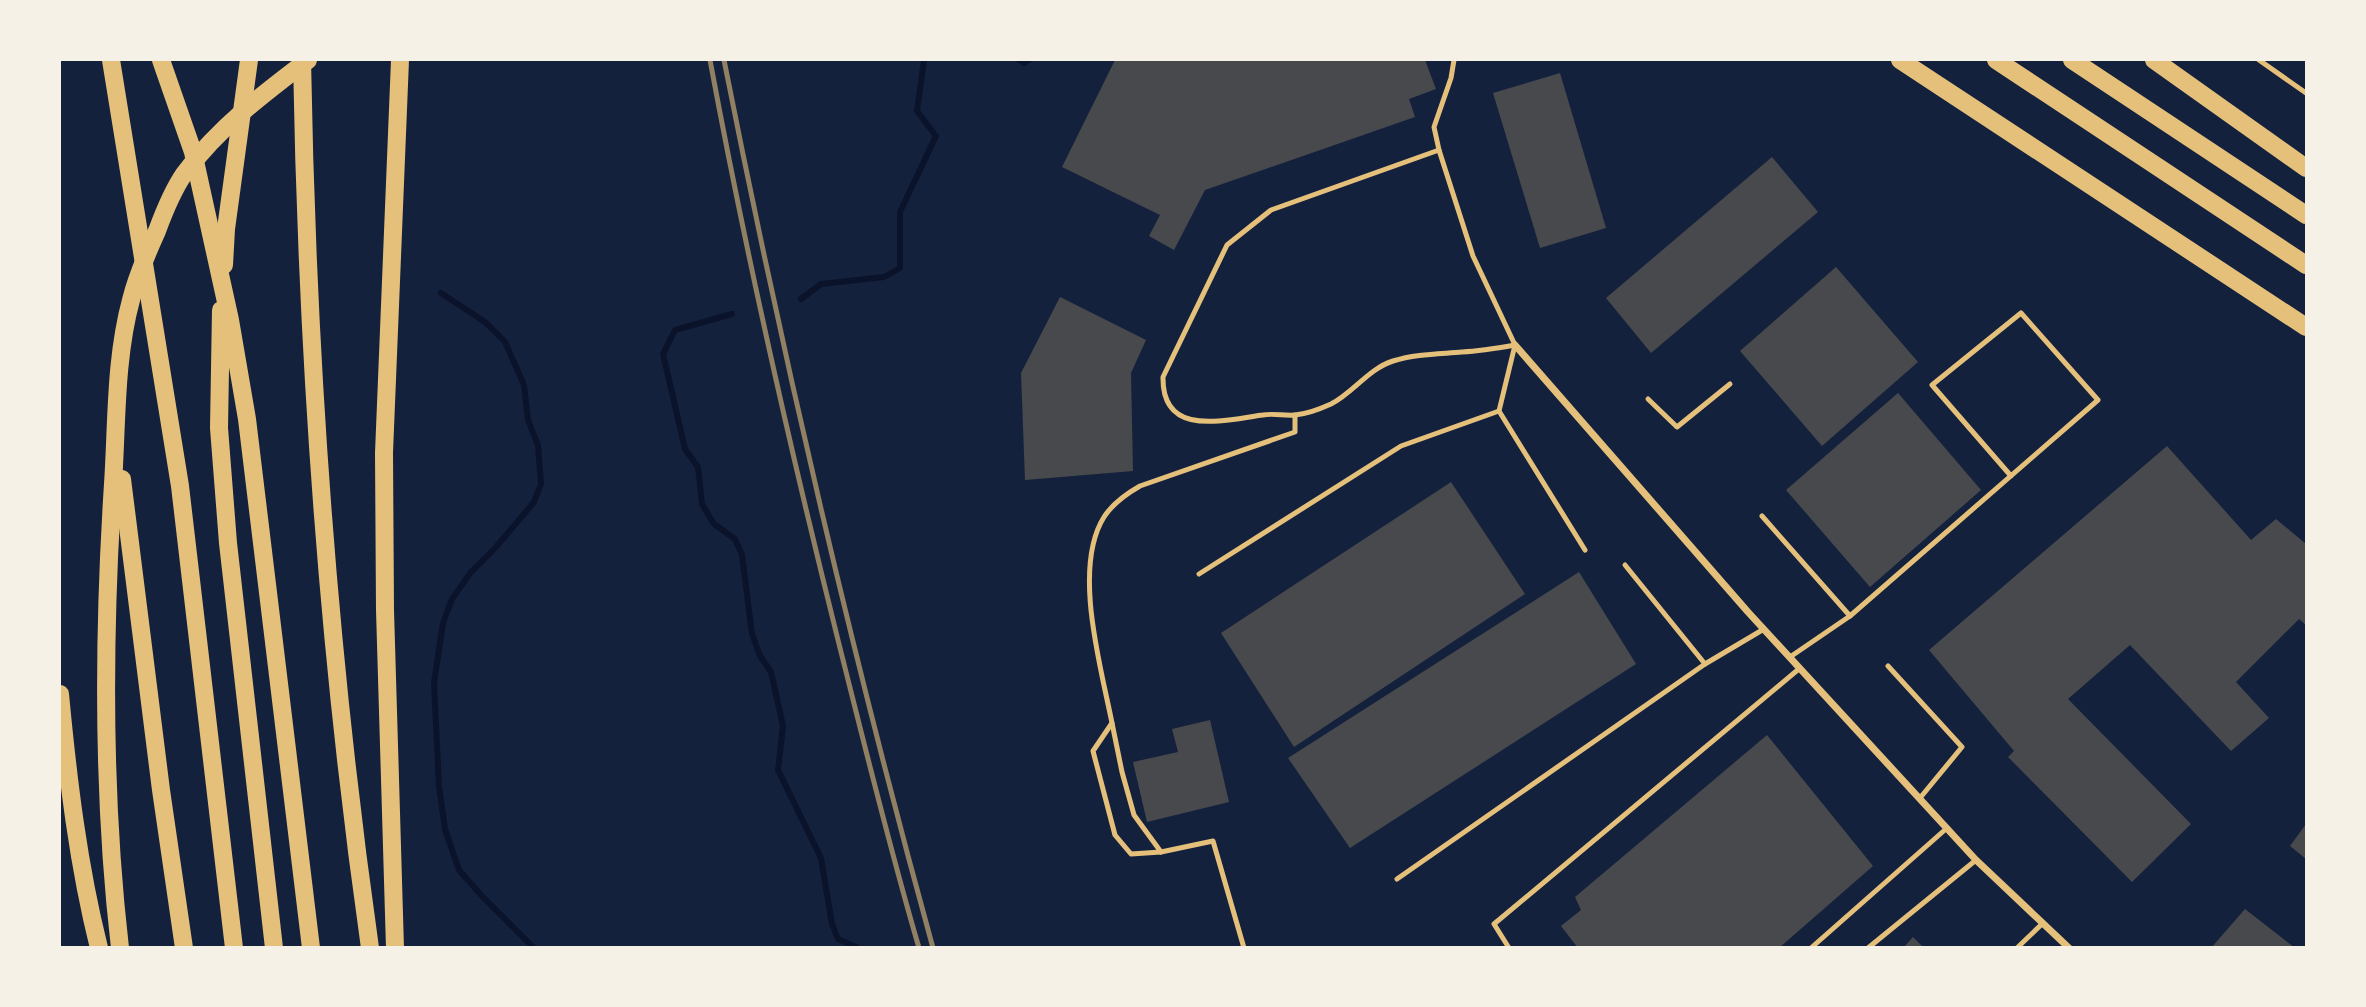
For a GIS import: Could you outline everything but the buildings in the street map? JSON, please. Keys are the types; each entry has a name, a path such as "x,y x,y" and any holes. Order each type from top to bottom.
{"highway":[{"path":"111,60 180,486 234,947"},
{"path":"161,60 193,152 230,320 245,407 311,947"},
{"path":"249,60 226,229 220,329 219,428 228,543 274,947"},
{"path":"302,60 304,168 316,423 338,690 370,947"},
{"path":"120,947 107,785 105,662 108,558 123,343 131,299 145,259 183,175 219,133 255,100 308,60"},
{"path":"395,947 385,610 384,453 400,60"},
{"path":"1900,60 2306,327"},
{"path":"1996,60 2306,265"},
{"path":"2072,60 2306,215"},
{"path":"2154,60 2306,168"},
{"path":"123,343 119,420 123,491 184,947"},
{"path":"60,694 71,802 89,907 99,947"}],"street":[{"path":"1515,345 1764,629 1976,860 2069,947"}],"lane":[{"path":"1454,60 1451,78 1434,127 1473,256 1515,345 1499,411 1585,550"},
{"path":"2259,60 2306,93"},
{"path":"1439,150 1270,210 1227,245 1163,377 1163,388 1169,407 1194,421 1216,423 1267,414 1295,415 1334,403 1390,362 1515,345"},
{"path":"1790,657 1850,616 2011,476 2098,400 2021,313 1931,385 2011,476"},
{"path":"1648,399 1677,427 1730,384"},
{"path":"1199,574 1401,446 1499,411"},
{"path":"1161,852 1134,815 1122,772 1093,627 1091,550 1104,517 1124,495 1140,486 1295,432 1295,415"},
{"path":"1762,516 1850,616"},
{"path":"1625,565 1705,664"},
{"path":"1397,879 1705,664 1764,629"},
{"path":"1888,666 1962,747 1920,798"},
{"path":"1509,947 1494,924 1800,668"},
{"path":"1112,723 1093,751 1115,835 1132,854 1161,852 1213,841 1244,947"},
{"path":"1811,947 1947,828"},
{"path":"1868,947 1976,860"},
{"path":"2017,947 2043,923"}],"waterway":[{"path":"801,299 821,284 884,277 900,268 900,212 936,136 917,111 924,60"},
{"path":"1019,60 1024,63 1029,60"},
{"path":"441,293 485,322 505,342 524,385 528,420 538,445 541,484 534,502 471,572 452,599 443,623 434,683 439,786 445,829 459,870 534,948"},
{"path":"732,314 675,330 663,354 685,449 698,467 702,504 714,524 735,539 742,555 752,634 760,656 771,672 783,726 778,770 821,858 832,924 838,939 858,948"}],"railway":[{"path":"710,60 754,278 803,496 877,794 919,948"},
{"path":"724,60 820,506 874,727 933,948"}]}
